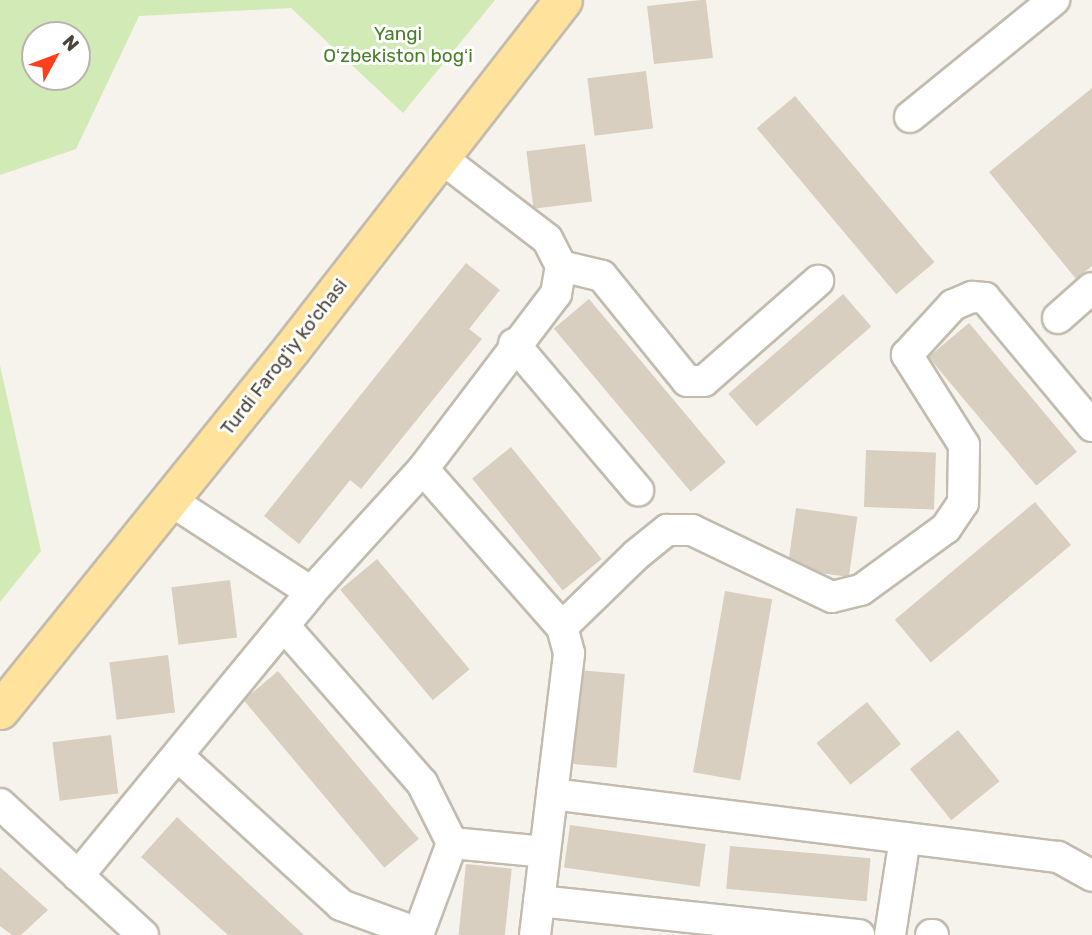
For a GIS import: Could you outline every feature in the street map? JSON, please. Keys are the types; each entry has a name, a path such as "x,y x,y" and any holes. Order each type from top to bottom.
{"main road":[{"name":"Turdi Farog'iy ko'chasi","path":"0,710 170,499 562,0"}],"street":[{"path":"910,117 1054,0"},
{"path":"78,876 311,592 423,469 514,345 556,294 561,266 547,239 440,157"},
{"path":"561,266 602,276 687,381 704,381 818,281"},
{"path":"1058,318 1092,288"},
{"path":"562,627 667,530 692,530 832,597 861,590 946,528 963,503 964,445 906,355 953,305 972,297 985,298 1092,426"},
{"path":"514,345 638,490"},
{"path":"423,469 562,627 569,653 536,935"},
{"path":"170,499 311,592"},
{"path":"178,757 341,905 418,934 452,844 422,783 285,627"},
{"path":"552,794 1058,857 1092,876"},
{"path":"0,804 143,935"},
{"path":"890,935 905,838"},
{"path":"452,844 545,852"},
{"path":"539,901 859,935"}],"green space":[{"name":"Yangi Oʻzbekiston bogʻi","path":"0,0 495,0 403,113 291,8 139,16 76,149 0,175"},
{"path":"0,365 41,551 0,602"}],"building":[{"path":"706,0 713,58 654,64 647,6"},
{"path":"646,71 653,129 595,136 587,78"},
{"path":"1092,88 1092,266 1076,279 989,172"},
{"path":"795,96 934,262 896,294 757,128"},
{"path":"585,144 592,202 534,209 526,151"},
{"path":"466,263 500,290 469,329 482,339 361,489 350,480 299,544 264,516"},
{"path":"843,294 871,326 756,426 728,394"},
{"path":"589,299 726,462 691,492 554,329"},
{"path":"969,323 1077,452 1036,486 928,357"},
{"path":"511,447 602,559 563,590 472,478"},
{"path":"866,450 936,452 934,509 864,507"},
{"path":"1035,502 1071,545 931,663 895,620"},
{"path":"796,508 857,517 849,577 788,568"},
{"path":"377,559 470,669 433,700 340,590"},
{"path":"230,580 237,638 179,645 171,587"},
{"path":"725,591 772,599 740,781 693,772"},
{"path":"168,655 175,713 117,720 109,662"},
{"path":"578,670 625,674 617,768 570,764"},
{"path":"278,671 419,839 384,868 244,700"},
{"path":"867,702 901,744 850,785 816,743"},
{"path":"958,730 1000,781 951,820 910,769"},
{"path":"111,735 118,794 60,801 52,742"},
{"path":"177,817 304,935 228,935 141,857"},
{"path":"570,825 706,844 700,887 564,868"},
{"path":"730,846 870,858 867,901 726,889"},
{"path":"466,864 512,869 505,935 459,935"},
{"path":"0,867 48,910 21,935 12,935 0,926"}]}
